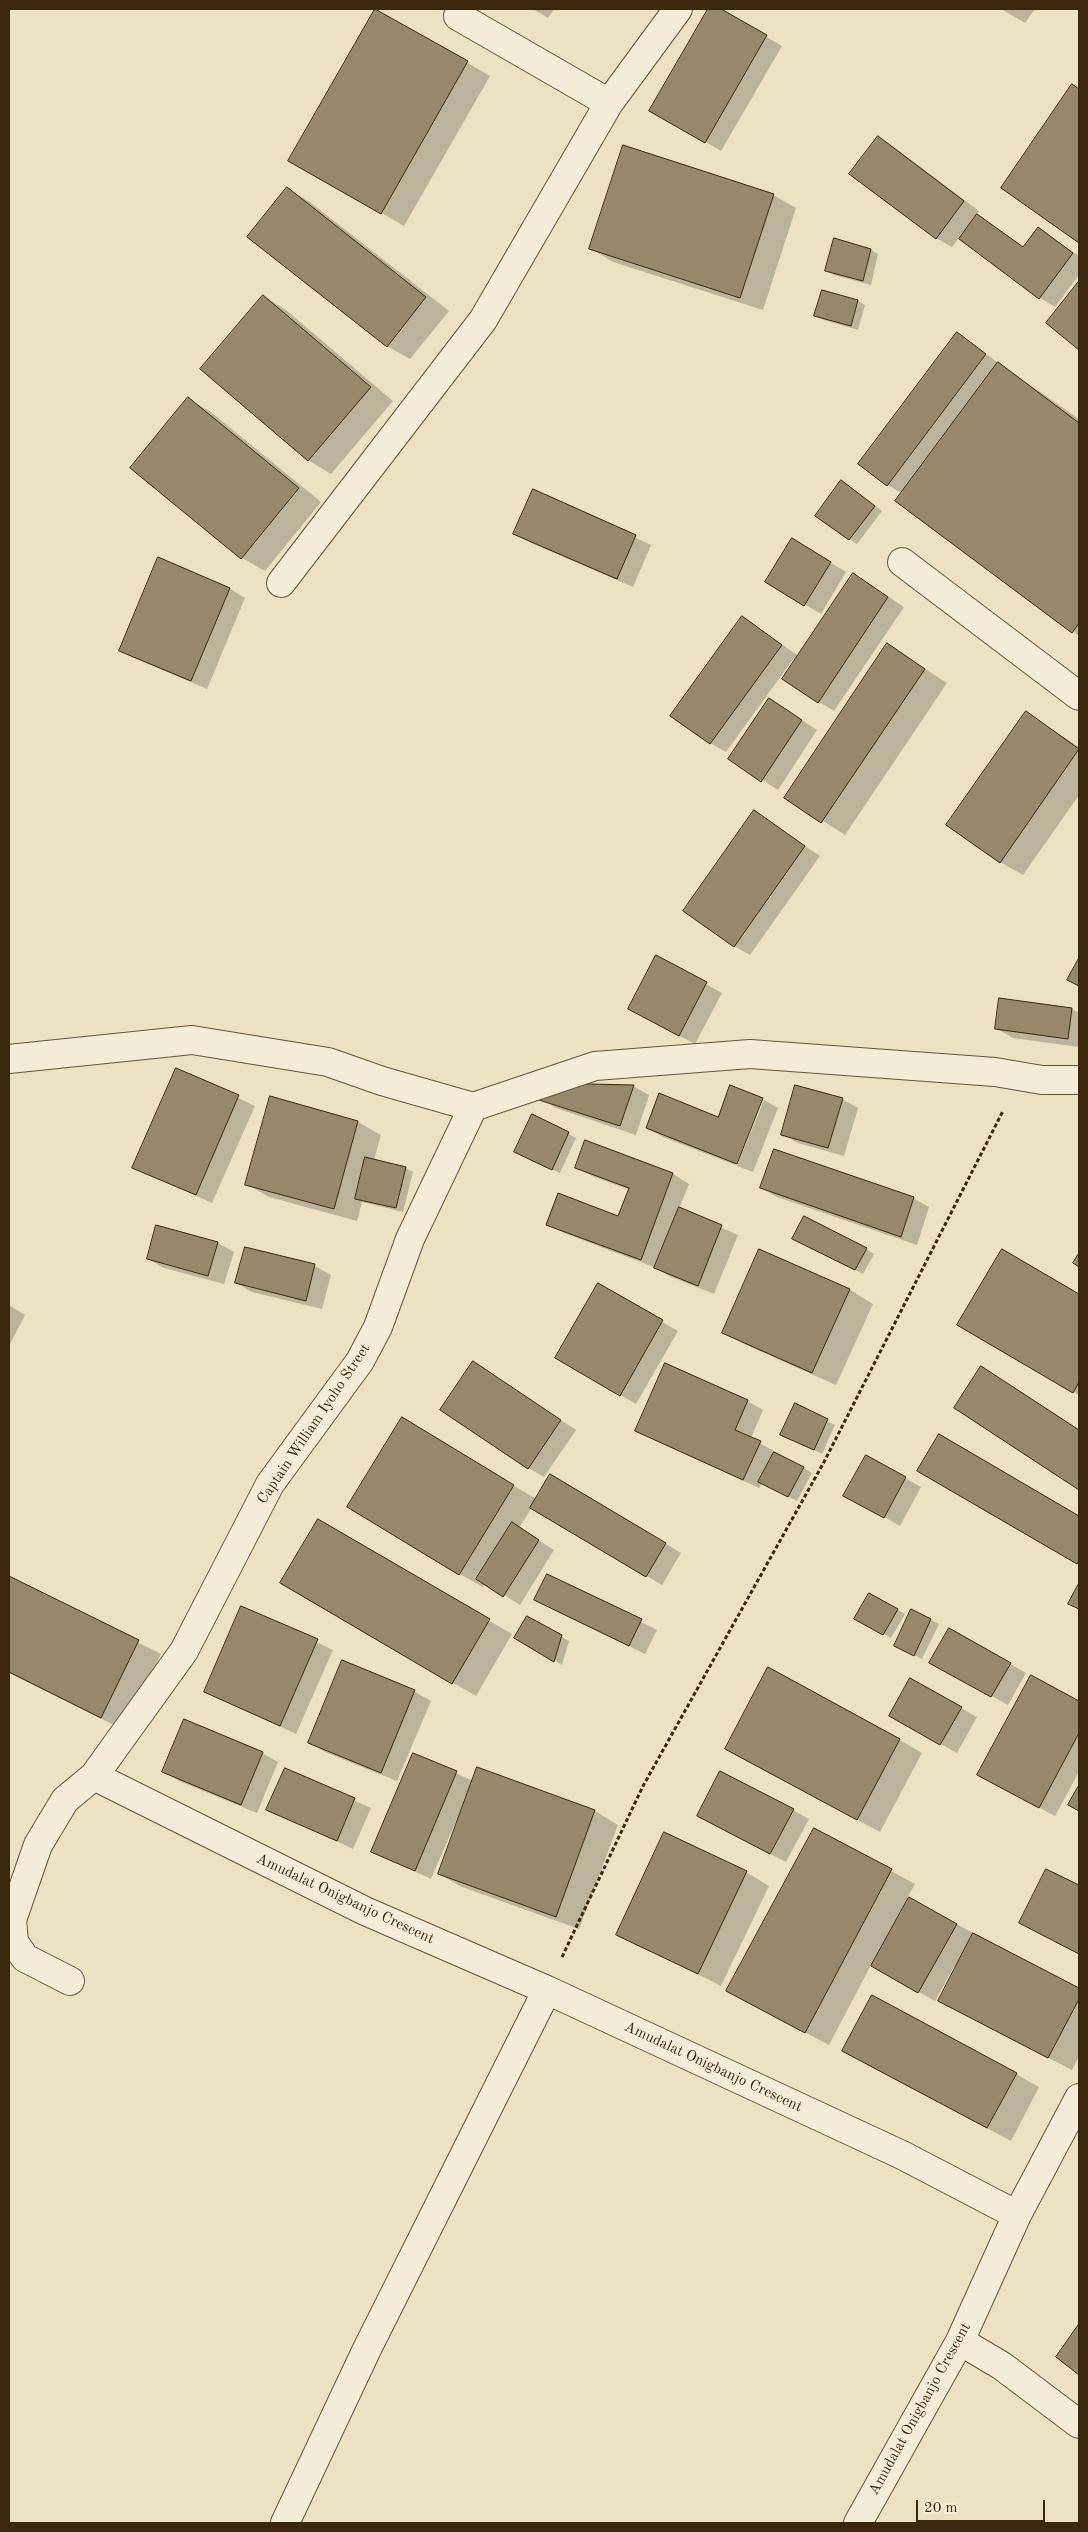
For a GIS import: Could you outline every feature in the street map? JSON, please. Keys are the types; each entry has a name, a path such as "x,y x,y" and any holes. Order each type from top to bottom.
{"street":[{"path":"281,583 483,320 609,103 678,9"},
{"path":"458,16 609,103"},
{"path":"902,562 1079,696"},
{"path":"9,1059 192,1040 328,1062 382,1081 474,1107 595,1066 750,1054 995,1072 1020,1077 1079,1080"},
{"name":"Captain William Iyoho Street","path":"70,1981 25,1958 14,1942 12,1920 38,1845 64,1800 94,1776 184,1651 270,1484 360,1362 378,1327 410,1239 474,1107"},
{"name":"Amudalat Onigbanjo Crescent","path":"94,1776 365,1911 547,1990 902,2155 1017,2214 960,2340 858,2523"},
{"path":"285,2523 367,2349 547,1990"},
{"path":"1017,2214 1079,2098"},
{"path":"960,2340 1002,2366 1079,2424"}],"path":[{"path":"547,1990 643,1786 824,1462 1020,1077"}],"building":[{"path":"375,9 468,61 381,214 288,161"},
{"path":"708,9 721,9 767,35 705,143 649,111"},
{"path":"1072,84 1079,89 1079,243 1001,188"},
{"path":"878,136 964,201 936,239 849,174"},
{"path":"623,145 774,194 740,298 589,249"},
{"path":"287,187 426,297 387,347 247,237"},
{"path":"977,214 1023,247 1038,227 1073,253 1039,299 959,239"},
{"path":"834,238 871,249 863,281 825,271"},
{"path":"1079,281 1079,350 1046,323"},
{"path":"822,290 858,300 851,326 814,316"},
{"path":"263,295 371,387 308,461 200,369"},
{"path":"957,332 986,354 887,486 858,464"},
{"path":"998,362 1079,423 1079,623 1072,633 895,501"},
{"path":"188,397 299,488 241,559 130,468"},
{"path":"841,480 875,506 849,540 815,516"},
{"path":"533,489 636,535 617,579 513,534"},
{"path":"792,538 831,562 804,606 765,582"},
{"path":"158,557 230,588 191,681 119,651"},
{"path":"853,573 888,597 818,703 782,679"},
{"path":"742,616 782,645 710,744 670,716"},
{"path":"887,643 925,669 821,823 784,798"},
{"path":"769,698 802,720 761,782 728,759"},
{"path":"1026,711 1079,749 1000,863 946,825"},
{"path":"754,810 805,846 734,947 683,911"},
{"path":"656,955 707,982 679,1036 628,1009"},
{"path":"1079,958 1079,986 1067,980"},
{"path":"999,998 1072,1008 1068,1039 995,1029"},
{"path":"176,1068 239,1095 196,1195 132,1168"},
{"path":"545,1083 634,1085 620,1126 539,1100"},
{"path":"730,1085 763,1098 737,1164 646,1128 659,1093 718,1117"},
{"path":"795,1085 843,1098 828,1148 781,1135"},
{"path":"270,1096 358,1121 334,1209 245,1185"},
{"path":"532,1114 569,1132 552,1170 514,1152"},
{"path":"585,1140 673,1173 641,1260 546,1225 558,1193 618,1216 629,1188 575,1168"},
{"path":"774,1149 914,1197 901,1237 760,1188"},
{"path":"365,1157 406,1167 396,1208 355,1199"},
{"path":"679,1207 722,1225 698,1286 654,1268"},
{"path":"804,1216 867,1248 855,1270 792,1239"},
{"path":"156,1225 218,1242 208,1276 147,1259"},
{"path":"245,1247 315,1264 306,1301 235,1283"},
{"path":"759,1249 850,1289 812,1373 722,1333"},
{"path":"1002,1249 1079,1294 1079,1382 1073,1393 957,1325"},
{"path":"1079,1253 1079,1267 1073,1263"},
{"path":"598,1283 663,1320 620,1396 555,1358"},
{"path":"473,1361 561,1420 528,1469 440,1410"},
{"path":"665,1363 748,1400 735,1430 761,1441 743,1480 635,1431"},
{"path":"981,1366 1079,1430 1079,1490 954,1408"},
{"path":"795,1403 828,1419 814,1450 780,1435"},
{"path":"402,1417 514,1485 459,1575 347,1507"},
{"path":"939,1434 1079,1516 1079,1560 1077,1564 917,1471"},
{"path":"774,1452 804,1467 788,1497 758,1482"},
{"path":"866,1455 906,1477 884,1518 843,1496"},
{"path":"550,1474 666,1543 646,1577 530,1508"},
{"path":"318,1519 490,1619 452,1684 280,1583"},
{"path":"512,1522 539,1540 503,1597 476,1579"},
{"path":"547,1574 642,1619 629,1646 534,1600"},
{"path":"9,1576 139,1640 101,1718 9,1672"},
{"path":"1079,1583 1079,1609 1068,1604"},
{"path":"869,1593 898,1609 883,1635 854,1619"},
{"path":"241,1606 318,1639 280,1726 204,1692"},
{"path":"911,1609 931,1619 914,1656 894,1646"},
{"path":"527,1616 562,1635 554,1662 514,1638"},
{"path":"949,1628 1011,1663 991,1697 929,1663"},
{"path":"342,1660 415,1690 381,1773 308,1743"},
{"path":"768,1667 900,1739 857,1820 725,1749"},
{"path":"1031,1675 1079,1701 1079,1733 1039,1808 977,1775"},
{"path":"910,1678 962,1707 940,1745 889,1716"},
{"path":"184,1719 263,1752 241,1805 162,1772"},
{"path":"413,1753 457,1771 415,1871 371,1852"},
{"path":"477,1767 595,1810 556,1917 438,1874"},
{"path":"285,1768 355,1798 337,1841 266,1810"},
{"path":"720,1771 794,1809 770,1854 697,1816"},
{"path":"1079,1785 1079,1811 1068,1805"},
{"path":"814,1828 892,1869 805,2033 726,1991"},
{"path":"664,1832 747,1871 698,1974 616,1935"},
{"path":"1046,1869 1079,1885 1079,1954 1019,1923"},
{"path":"909,1897 957,1924 918,1993 871,1966"},
{"path":"973,1933 1079,1988 1079,1999 1048,2058 938,2001"},
{"path":"872,1995 1017,2073 987,2128 842,2051"},
{"path":"1079,2324 1079,2375 1056,2357"}]}
